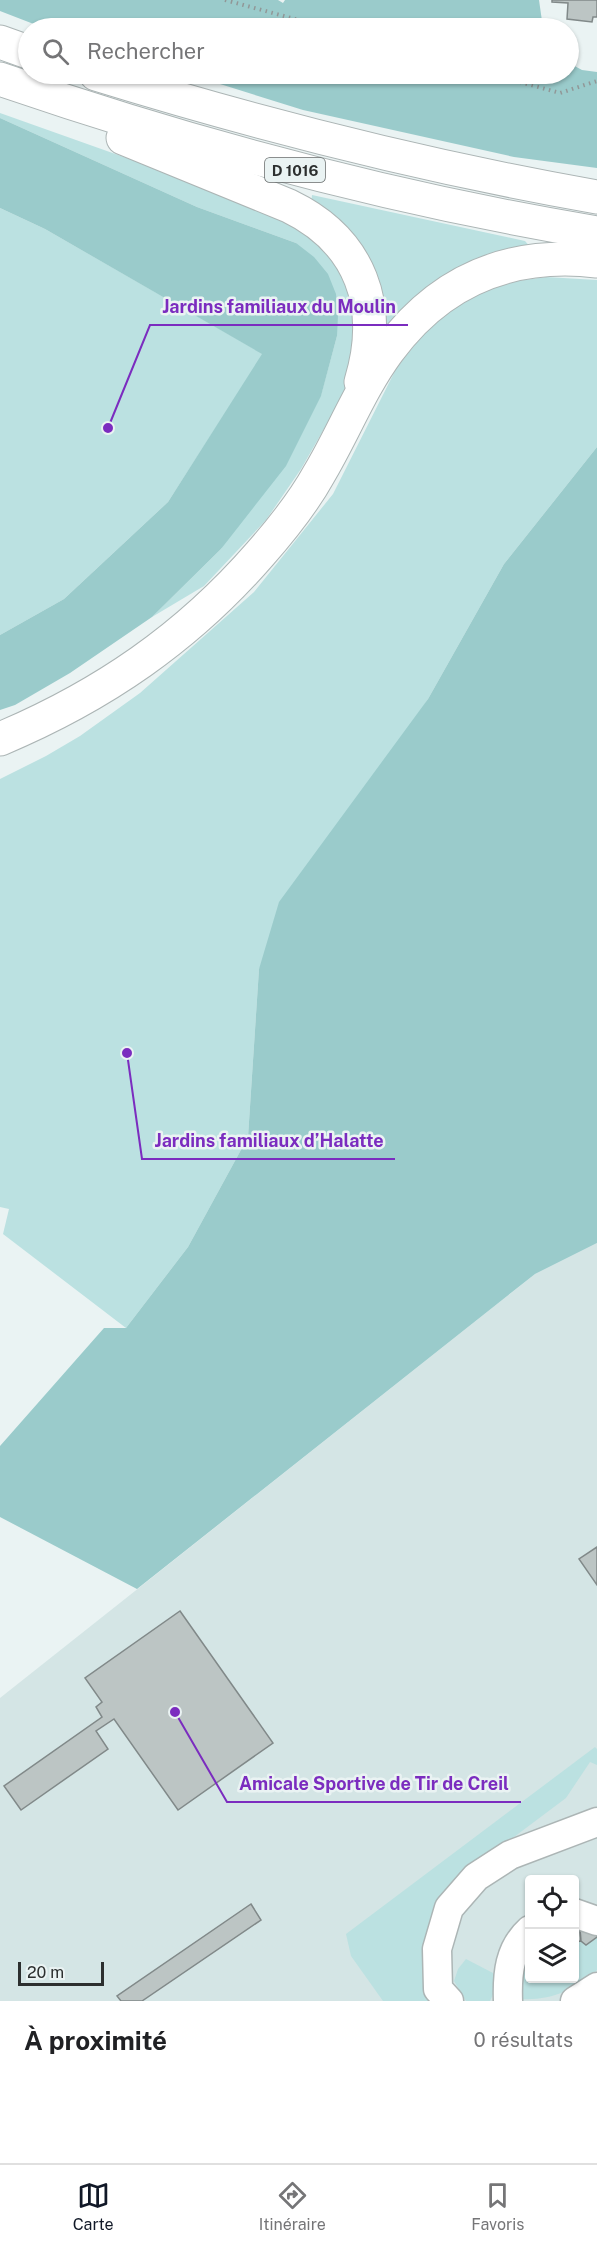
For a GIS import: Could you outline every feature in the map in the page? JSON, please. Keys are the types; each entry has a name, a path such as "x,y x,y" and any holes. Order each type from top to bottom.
{"highway":[{"path":"0,42 18,48"},
{"name":"D 1016","path":"0,79 204,144 299,171 440,204 597,233"},
{"name":"D 1016","path":"130,84 360,149 506,180 597,196"},
{"name":"D 1016","path":"0,85 157,153 289,206 321,224 342,246 351,260 368,305 370,334 368,350 353,408"},
{"name":"D 1016","path":"4,738 65,710 111,683 156,652 214,602 259,555 293,514 318,476 353,408 387,353 400,335 425,310 458,286 495,268 528,261 570,259 597,261"}],"lane":[{"path":"449,2001 438,1989 437,1949 449,1908 476,1877 510,1855 597,1822"},
{"path":"579,1915 597,1921"},
{"path":"508,2001 507,1975 512,1955 525,1934"},
{"path":"575,2001 597,1987"}],"path":[{"path":"225,0 291,18"},
{"path":"527,84 560,93 597,81"}],"shaded area":[{"path":"0,0 278,0 283,3 285,0 539,0 542,18 18,18 0,11"},
{"path":"579,68 597,72 597,168 514,157 303,110 220,84 579,84"},
{"path":"0,113 295,218 328,247 347,279 357,324 344,394 301,469 266,520 204,586 152,617 221,549 321,395 337,336 296,243 197,207 0,118"},
{"path":"0,118 197,207 296,243 314,257 328,274 336,294 338,315 337,336 321,396 286,466 221,549 152,617 70,673 15,705 0,710 0,635 64,599 168,502 262,354 45,229 0,208"},
{"path":"312,195 525,241 532,249 383,335 311,205"},
{"path":"0,208 45,229 263,354 168,502 64,599 0,635"},
{"path":"546,277 597,280 597,447 504,564 428,699 259,969 248,1137 188,1247 126,1328 3,1234 9,1209 0,1207 0,779 80,736 140,693 254,592 333,494 396,369 433,321 480,286"},
{"path":"597,447 597,1243 535,1274 137,1589 0,1517 0,1446 104,1328 126,1328 188,1247 248,1137 259,969 279,902 428,699 504,564"},
{"path":"597,1243 597,2001 0,2001 0,1698 535,1274"},
{"path":"595,1747 597,1765 590,1762 566,1798 502,1846 434,1913 423,1947 423,1993 431,2001 383,2001 351,1956 346,1934"},
{"path":"597,1936 597,1970 580,1983 562,1993 542,1998 520,1999 525,1971 525,1983 579,1983 579,1940"},
{"path":"466,1959 493,1973 497,1986 490,2001 466,2001 454,1981 458,1969"}],"building":[{"path":"552,0 597,0 597,17 593,17 592,22 579,20 579,18 567,18 568,3 552,2"},
{"path":"597,1547 597,1585 579,1559"},
{"path":"180,1611 273,1743 178,1810 114,1719 96,1731 108,1749 21,1810 4,1786 102,1717 96,1707 102,1702 85,1678"},
{"path":"251,1904 261,1920 142,2001 121,2001 117,1996"},
{"path":"580,1929 597,1932 597,1937 586,1945 581,1941"}],"place":[{"name":"Jardins familiaux du Moulin","path":"108,428"},
{"name":"Jardins familiaux d’Halatte","path":"127,1053"},
{"name":"Amicale Sportive de Tir de Creil","path":"175,1712"}]}
